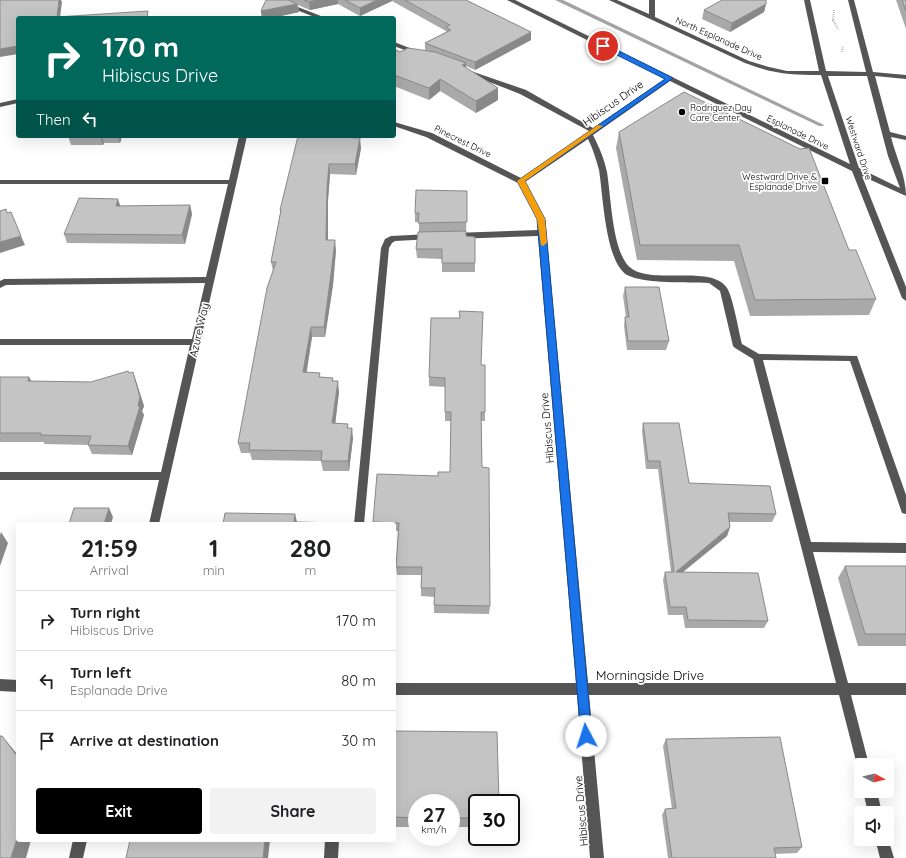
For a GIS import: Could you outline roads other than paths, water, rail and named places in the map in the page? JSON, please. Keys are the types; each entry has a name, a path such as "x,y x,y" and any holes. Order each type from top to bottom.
{"street":[{"path":"274,0 318,16"},
{"name":"Esplanade Drive","path":"510,0 906,194"},
{"name":"North Esplanade Drive","path":"612,0 747,62 767,69 787,73 823,72 906,77"},
{"path":"652,0 652,18"},
{"name":"Westward Drive","path":"807,0 823,72 856,170 906,298"},
{"path":"851,0 892,156 906,194"},
{"path":"396,45 423,55"},
{"path":"458,68 523,92 592,132 600,160 614,246 621,264 630,272 643,276 711,280 717,283 724,290 738,346 757,357 854,358 906,510"},
{"name":"Hibiscus Drive","path":"597,858 541,219 521,181 670,78"},
{"path":"0,106 16,102"},
{"name":"Pinecrest Drive","path":"396,125 429,135 521,181"},
{"path":"886,134 906,138"},
{"name":"Azure Way","path":"154,522 242,138"},
{"path":"0,182 232,182"},
{"path":"359,522 383,255 388,241 394,238 542,233"},
{"path":"0,285 4,282 210,280"},
{"path":"0,342 196,342"},
{"path":"757,357 861,758"},
{"path":"0,476 165,476"},
{"path":"806,547 906,548"},
{"path":"0,685 16,686"},
{"name":"Morningside Drive","path":"396,689 906,689"},
{"path":"76,858 80,842"},
{"path":"331,858 332,842"},
{"path":"884,846 888,858"}],"waterway":[{"path":"558,0 821,125"}],"place":[{"name":"Rodriguez Day Care Center","path":"682,112"},
{"name":"Westward Drive & Esplanade Drive","path":"825,181"}]}
